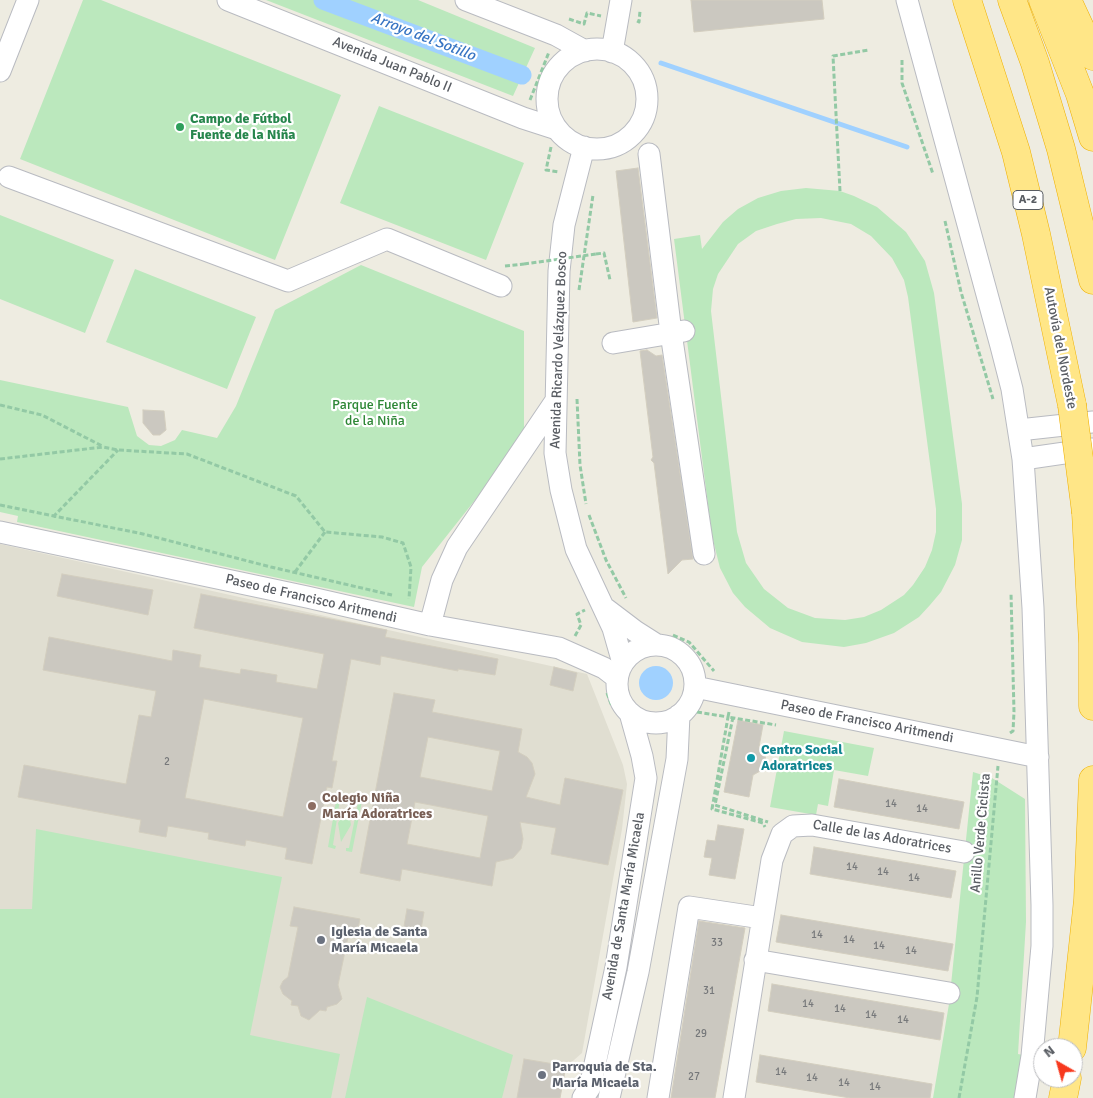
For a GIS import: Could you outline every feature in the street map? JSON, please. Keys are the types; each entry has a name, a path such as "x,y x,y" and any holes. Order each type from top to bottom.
{"highway":[{"name":"Autovía del Nordeste","path":"967,0 1016,152 1036,234 1072,405 1086,512 1093,706"},
{"path":"1012,0 1035,63 1061,149 1093,280"},
{"path":"1043,0 1080,94 1093,137"},
{"path":"1067,0 1093,56"},
{"path":"1073,1038 1088,900 1093,780"}],"street":[{"path":"0,71 28,0"},
{"name":"Avenida Juan Pablo II","path":"228,0 523,118 554,135"},
{"path":"466,0 556,35 585,51"},
{"path":"907,0 999,337 1012,389 1023,458 1033,608 1042,946 1032,1056 1025,1098"},
{"path":"612,52 619,9"},
{"path":"598,49 612,52 625,57 639,73 646,92 646,106 642,120 635,132 624,141 612,147 598,149 584,147 554,135 548,106 550,82 558,68 570,57 585,51 598,49"},
{"name":"Avenida Ricardo Velázquez Bosco","path":"584,147 564,225 561,252 555,452 561,490 576,549 618,643 620,670"},
{"path":"649,154 678,332 704,554"},
{"path":"9,176 288,281 387,239 501,286"},
{"path":"613,342 678,332"},
{"path":"432,618 451,558 555,402"},
{"path":"1019,430 1093,422"},
{"path":"1023,458 1093,449"},
{"name":"Paseo de Francisco Aritmendi","path":"0,532 298,595 432,618 559,648 604,668 620,670"},
{"name":"Avenida Ricardo Velázquez Bosco","path":"601,604 634,631 665,639"},
{"path":"665,639 688,660 695,678 695,688 687,708 688,717 654,723 639,719 630,713 619,697 620,670 636,649 665,639"},
{"name":"Paseo de Francisco Aritmendi","path":"695,688 998,756 1038,757"},
{"name":"Avenida de Santa María Micaela","path":"583,1098 590,1087 616,967 646,778 630,713"},
{"name":"Avenida de Santa María Micaela","path":"609,1098 638,972 677,759 688,717"},
{"name":"Calle de las Adoratrices","path":"774,831 793,826 812,825 964,852"},
{"path":"734,1098 772,860 774,831"},
{"path":"658,1098 689,907 762,918"},
{"path":"755,960 949,993"}],"path":[{"path":"523,118 564,17 584,24 587,13 619,9 639,22 641,7"},
{"path":"840,192 833,56 869,50"},
{"path":"902,56 902,83 934,178"},
{"path":"554,135 546,170 596,179 579,291"},
{"path":"944,216 961,292 995,406"},
{"path":"524,264 604,253 610,280"},
{"path":"577,391 580,465 588,512 619,587 627,601"},
{"path":"0,405 42,414 103,447 118,450 187,454 296,496 325,532 382,537 403,543 411,567 409,599"},
{"path":"0,459 103,447"},
{"path":"53,517 118,450"},
{"path":"0,505 143,534 409,599 432,618"},
{"path":"295,572 325,532"},
{"path":"559,648 560,639 572,638 579,632 581,625 577,614 601,604 619,587"},
{"path":"998,756 998,735 1007,736 1013,731 1011,587"},
{"path":"665,639 689,642 708,667 724,678 730,696 712,809 763,823 774,831"},
{"path":"688,717 698,711 782,726"},
{"path":"733,718 715,806 763,819 774,831"},
{"name":"Anillo Verde Ciclista","path":"959,1098 977,996 998,756"}],"shaded area":[{"name":"Colegio Niña María Adoratrices","path":"0,544 587,674 623,765 627,784 622,829 582,1053 566,1067 560,1098 0,1098"}],"green space":[{"name":"Campo de Fútbol Fuente de la Niña","path":"83,0 101,0 341,95 275,260 20,159"},
{"path":"266,0 418,0 535,48 513,96"},
{"path":"379,106 524,163 486,260 340,203"},
{"path":"806,188 840,191 877,207 906,232 925,261 934,293 962,504 962,540 955,565 941,592 919,617 894,633 866,643 844,647 802,642 770,628 745,607 733,593 720,568 712,536 674,239 700,235 702,249 723,222 738,209 758,198 781,191","holes":["821,218 851,224 871,236 892,258 904,280 908,297 936,509 936,532 932,550 925,567 904,595 881,610 864,617 845,620 815,618 788,608 764,589 746,563 737,532 711,311 713,289 718,274 738,244 756,231 796,219"]},
{"path":"0,215 114,260 85,333 0,299"},
{"name":"Parque Fuente de la Niña","path":"361,265 524,331 524,429 479,495 422,567 414,607 17,522 18,516 0,512 0,380 128,407 137,436 149,445 161,446 175,440 182,430 217,438 236,406 275,310"},
{"path":"135,269 256,317 227,389 106,342"},
{"path":"784,731 874,748 868,776 834,770 828,806 818,804 816,815 770,807"},
{"path":"973,772 992,778 1025,799 1026,922 1018,1054 1023,1055 1015,1098 933,1098 949,1004"},
{"path":"337,796 344,797 344,799 340,799 333,845 336,846 335,849 328,847"},
{"path":"354,799 362,801 352,852 346,851 346,848 349,848 358,803 354,802"},
{"path":"348,806 351,825 341,842 338,823"},
{"path":"36,829 282,877 250,1035 340,1054 331,1098 0,1098 0,909 32,909"},
{"path":"367,997 513,1055 502,1098 345,1098"}],"water":[{"path":"656,666 663,667 668,671 672,676 672,690 668,695 663,699 656,700 649,699 644,695 640,690 639,683 640,676 644,671 649,667"}],"building":[{"path":"691,0 822,0 824,19 694,32"},
{"path":"638,168 657,318 633,322 616,171"},
{"path":"647,350 656,356 662,355 693,559 682,560 668,574 654,463 651,460 653,457 640,351"},
{"path":"143,410 164,411 166,430 160,435 153,435 143,423"},
{"path":"62,574 153,590 148,615 57,596"},
{"path":"201,594 387,630 385,637 498,659 495,675 458,669 458,671 381,656 380,665 351,659 332,761 337,761 332,788 327,787 312,864 285,859 287,848 246,840 245,846 208,839 209,833 168,826 166,837 139,832 141,820 18,797 24,765 126,784 139,715 151,717 156,691 43,670 49,637 172,661 173,650 201,655 199,667 240,674 241,669 277,675 276,682 317,689 324,654 194,628","holes":["204,699 303,718 283,817 185,798"]},
{"path":"554,667 577,673 573,691 550,685"},
{"path":"394,693 435,700 432,712 522,729 518,752 527,757 532,763 535,774 526,797 560,805 565,778 623,790 608,865 551,854 556,828 520,822 523,839 521,849 513,858 496,862 492,886 402,869 400,881 360,873","holes":["428,737 500,751 492,791 420,777","415,802 488,816 480,858 407,844"]},
{"name":"Centro Social Adoratrices","path":"738,720 763,725 759,747 765,754 766,762 762,770 753,775 749,797 724,792"},
{"path":"839,779 964,802 959,829 834,807"},
{"path":"718,825 744,829 735,879 709,875 712,858 704,857 707,840 715,841"},
{"path":"814,847 956,871 951,898 810,874"},
{"name":"Iglesia de Santa María Micaela","path":"294,907 360,919 356,938 348,937 338,985 342,999 337,1004 327,1007 326,1011 320,1010 309,1020 301,1016 298,1006 291,1005 292,1001 283,994 280,987 288,977 298,927 290,926"},
{"path":"407,909 424,912 420,935 403,932"},
{"path":"781,915 953,944 948,971 776,942"},
{"path":"699,921 745,928 715,1098 671,1098"},
{"path":"772,984 944,1013 940,1040 768,1011"},
{"path":"760,1055 932,1084 930,1098 850,1098 756,1082"},
{"name":"Parroquia de Sta. María Micaela","path":"524,1059 566,1066 560,1098 517,1098"}],"waterway":[{"name":"Arroyo del Sotillo","path":"323,0 522,75"},
{"path":"661,63 907,147"}],"place":[{"name":"Campo de Fútbol Fuente de la Niña","path":"180,127"},
{"name":"Centro Social Adoratrices","path":"751,758"},
{"name":"Colegio Niña María Adoratrices","path":"312,806"},
{"name":"Iglesia de Santa María Micaela","path":"321,940"},
{"name":"Parroquia de Sta. María Micaela","path":"542,1075"}]}
